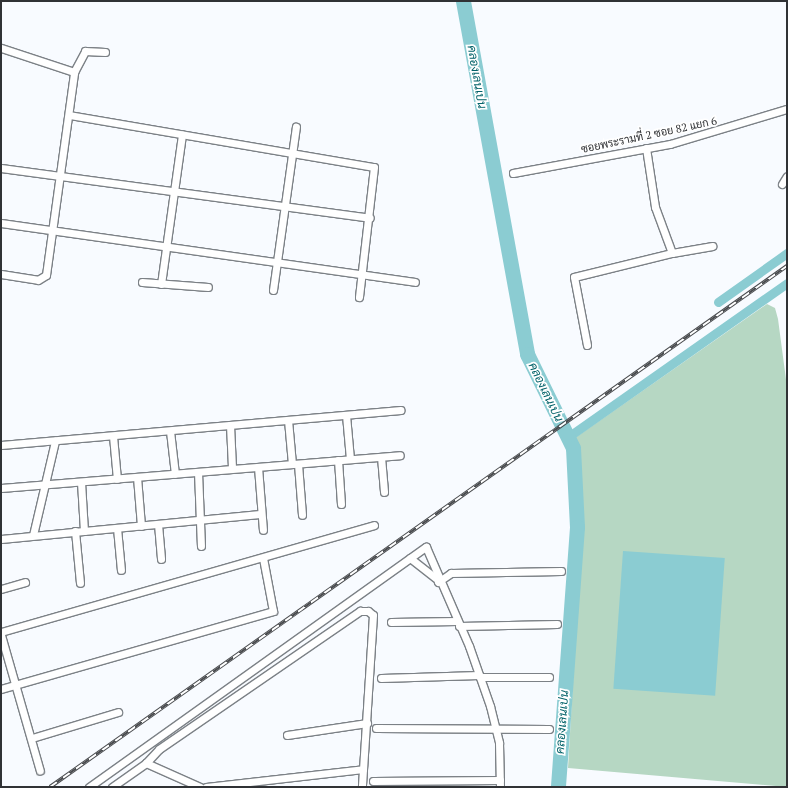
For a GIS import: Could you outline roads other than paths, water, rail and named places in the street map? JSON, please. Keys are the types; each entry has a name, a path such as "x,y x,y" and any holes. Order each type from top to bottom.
{"street":[{"path":"1,48 74,72"},
{"path":"1,274 43,279 53,229 61,176 74,72 84,50 105,52"},
{"name":"ซอยพระรามที่ 2 ซอย 82 แยก 6","path":"513,173 646,148 735,127 787,109"},
{"path":"69,115 374,167 370,218 359,297"},
{"path":"273,290 296,126"},
{"path":"161,284 164,246 182,134"},
{"path":"646,148 655,207 672,253"},
{"path":"1,168 370,218"},
{"path":"782,184 787,176"},
{"path":"1,223 53,229 415,282"},
{"path":"587,345 574,277 672,253 712,246"},
{"path":"142,282 208,287"},
{"path":"1,445 400,410"},
{"path":"346,415 350,459"},
{"path":"288,420 302,515"},
{"path":"230,425 232,468"},
{"path":"170,431 175,474"},
{"path":"113,436 117,479"},
{"path":"33,535 55,441"},
{"path":"1,488 400,455"},
{"path":"381,457 384,492"},
{"path":"338,460 341,504"},
{"path":"258,467 260,514 263,530"},
{"path":"198,472 198,520 201,546"},
{"path":"137,477 141,526"},
{"path":"81,482 84,531"},
{"path":"1,538 260,514"},
{"path":"158,524 161,559"},
{"path":"40,771 32,738 1,634 374,525"},
{"path":"117,528 121,570"},
{"path":"75,531 80,583"},
{"path":"88,787 426,547 437,568 438,581 458,624 479,676 496,730 500,784 373,781"},
{"path":"1,689 273,610 263,558"},
{"path":"410,558 438,581"},
{"path":"438,581 451,573 561,571"},
{"path":"1,589 25,582"},
{"path":"112,787 146,763 159,749 360,611 373,615 362,787"},
{"path":"391,622 557,624"},
{"path":"381,678 549,676"},
{"path":"32,738 118,712"},
{"path":"287,735 367,723"},
{"path":"376,728 496,730 549,729"},
{"path":"146,763 200,787"},
{"path":"206,787 363,769"}],"water":[{"path":"623,551 725,558 715,696 613,689"}],"waterway":[{"name":"คลองเลนเปน","path":"463,1 527,354 573,448 577,527 558,787"},
{"path":"718,302 787,253"},
{"path":"568,437 787,283"}],"railway":[{"path":"50,787 787,266"}]}
